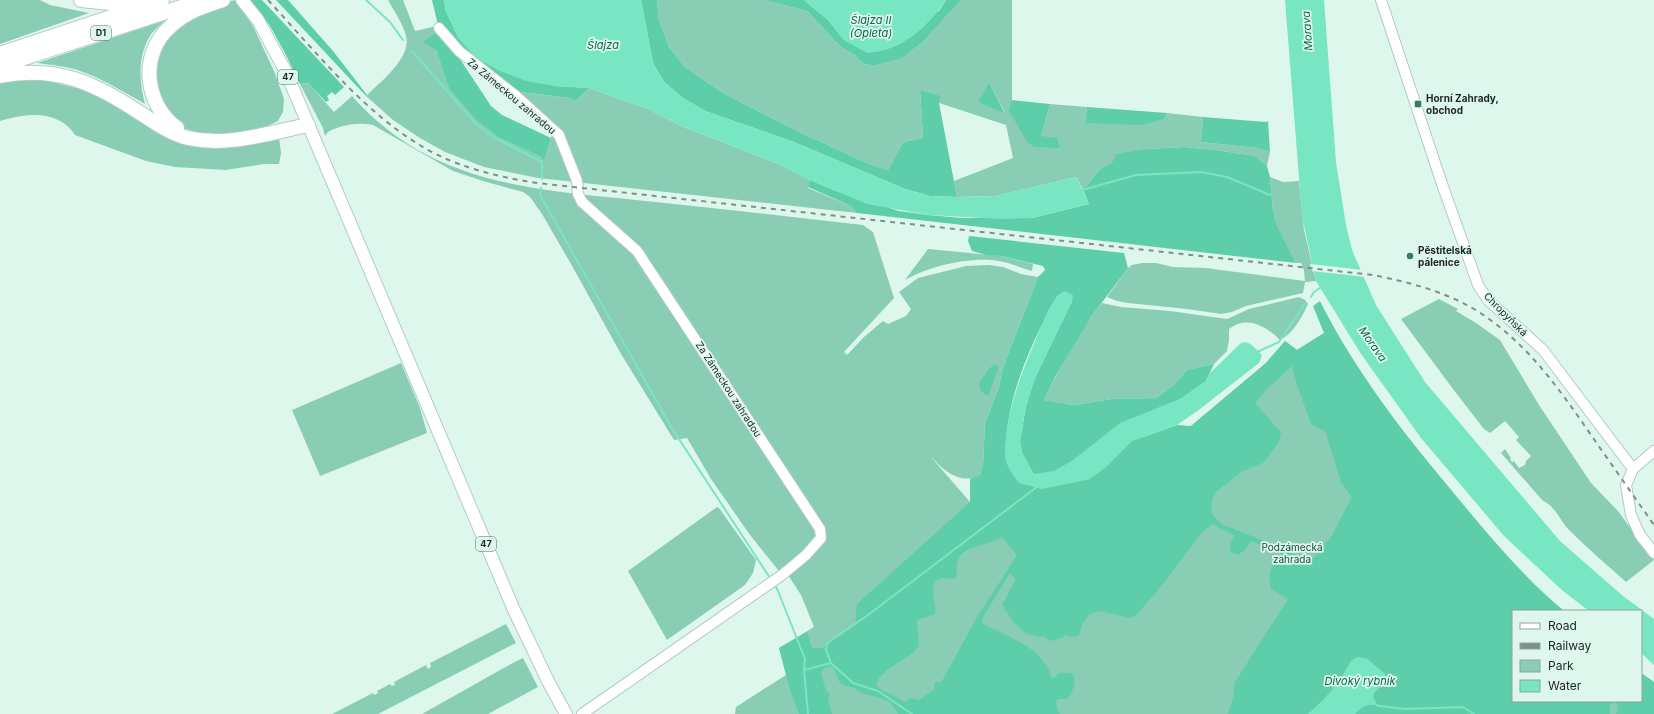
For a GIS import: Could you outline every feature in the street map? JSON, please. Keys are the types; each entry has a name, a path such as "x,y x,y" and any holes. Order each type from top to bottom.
{"highway":[{"path":"82,0 110,2 134,0"},
{"name":"D1","path":"0,54 162,0"},
{"path":"205,140 180,130 161,112 152,95 150,87 150,63 155,46 163,33 170,26 214,1"},
{"name":"D1","path":"0,67 36,54 214,1"},
{"path":"0,76 38,72 61,75 84,81 111,95 153,121 186,137 227,141 308,125"}],"main road":[{"name":"47","path":"242,0 258,20 279,56 514,610 548,681 566,714"}],"street":[{"name":"Chropyňská","path":"1381,0 1442,184 1478,285 1488,300 1543,350 1633,469"},
{"name":"Za Zámeckou zahradou","path":"439,28 459,51 516,96 558,135 576,181 578,194 582,202 637,251 820,529 821,538 806,555 782,575 582,714"},
{"path":"1654,451 1633,469 1626,485 1631,515 1640,535 1654,553"}],"green space":[{"path":"0,0 40,0 50,5 89,13 0,44"},
{"path":"235,0 253,26 274,71 284,99 283,112 278,121 265,127 239,133 224,135 202,133 186,129 176,123 158,101 153,64 172,30 214,7"},
{"path":"388,0 403,0 415,31 437,26 436,50 449,89 477,121 498,137 541,157 544,161 552,134 519,92 570,98 576,101 589,88 648,109 681,126 779,164 810,180 808,188 851,206 857,213 538,178 484,167 445,152 393,120 366,96 393,69 404,53 407,44 403,27"},
{"path":"657,0 764,0 807,11 841,47 855,55 862,63 873,66 901,59 923,42 961,0 1012,0 1012,100 1008,109 1041,136 1050,104 1087,107 1085,122 1164,119 1167,113 1203,117 1201,142 1257,148 1270,152 1267,166 1255,156 1216,150 1184,147 1146,149 1100,169 1083,190 1076,177 996,196 957,197 954,181 1013,158 1006,125 939,103 920,90 923,138 903,142 888,170 869,164 797,131 723,93 685,67 669,47 659,20","holes":["989,82 1005,113 979,102"]},
{"path":"166,20 152,33 144,50 141,68 141,86 145,104 89,74 69,68 37,63"},
{"path":"35,78 93,92 159,134 189,146 218,147 279,138 281,153 279,164 264,164 226,170 175,167 146,161 75,135 60,121 51,117 31,115 0,121 0,82"},
{"path":"308,83 334,112 352,96 384,127 418,150 454,167 492,179 571,193 863,225 873,232 894,298 844,352 847,355 864,337 883,321 888,324 906,316 911,309 899,292 918,278 966,266 989,265 1003,267 1021,274 1038,277 1002,370 999,387 985,424 983,464 980,475 967,479 958,477 943,469 931,457 970,502 999,471 1191,426 1266,363 1285,341 1297,350 1324,333 1427,461 1498,546 1536,586 1563,610 1512,610 1512,702 1642,702 1642,674 1654,682 1654,714 735,714 736,707 786,675 779,648 814,627 801,595 788,575 779,571 750,535 711,479 687,438 674,440 621,354 542,214 530,197 523,192 453,171 373,125 356,124 344,126 328,132 325,136 323,128 300,84"},
{"path":"1270,177 1283,182 1299,181 1304,230 1316,281 1305,282 1303,293 1246,306 1232,312 1221,314 1128,303 1107,297 1128,268 1132,265 1142,263 1156,263 1173,267 1206,268 1305,281 1304,270 1301,263 1296,263 1277,227 1273,211"},
{"path":"928,249 1001,256 1033,264 1032,271 999,261 976,260 950,263 926,270 905,280"},
{"path":"1299,297 1305,300 1308,304 1297,325 1285,337 1280,340 1269,330 1256,324 1243,323 1236,325 1229,329 1227,351 1214,364 1187,370 1174,385 1156,398 1112,399 1074,405 1044,400 1077,338 1102,303 1121,307 1170,311 1227,319 1249,309"},
{"path":"1439,299 1458,309 1456,311 1500,340 1539,405 1591,483 1618,511 1654,560 1626,582 1569,530 1551,506 1542,500 1501,453 1505,449 1512,462 1514,461 1519,468 1525,465 1526,461 1531,456 1516,440 1519,437 1505,421 1490,433 1484,429 1401,319"},
{"path":"401,363 420,408 427,433 320,476 292,410"},
{"path":"717,507 756,560 753,573 745,585 667,640 628,571"},
{"path":"506,624 516,643 378,714 332,714 373,693 374,695 378,693 377,691 390,684 392,686 395,685 394,682 426,665 428,669 431,667 430,663"},
{"path":"523,658 538,687 488,714 422,714 509,665"}],"shaded area":[{"path":"250,0 262,0 344,87 335,95 332,92 327,96 329,100 326,102 308,83 300,84 270,26"},
{"path":"276,0 288,0 333,51 367,95 366,96"},
{"path":"432,0 444,0 446,12 555,86 589,88 576,101 570,98 520,92 514,99 456,53 491,106 502,115 551,138 544,161 541,157 498,137 477,121 449,89 436,50 423,42 442,29 438,25"},
{"path":"641,0 657,0 659,20 669,47 685,67 723,93 797,131 869,164 888,170 903,142 923,138 920,90 940,96 939,103 957,197 930,196 905,189 794,142 705,111 683,98 664,82 653,63"},
{"path":"764,0 804,0 828,20 844,40 939,11 946,0 961,0 923,42 901,59 873,66 862,63 855,55 841,47 807,11"},
{"path":"989,82 1005,114 978,102"},
{"path":"1012,100 1050,104 1041,136 1057,138 1060,148 1035,147 1028,143 1008,109"},
{"path":"1087,107 1167,113 1164,119 1142,125 1085,123"},
{"path":"1203,117 1268,121 1270,152 1257,148 1201,142"},
{"path":"1184,147 1255,156 1267,166 1270,177 1273,211 1277,226 1296,263 857,213 851,206 808,187 810,180 836,191 899,211 962,218 1032,218 1089,204 1083,190 1100,169 1112,163 1116,154 1146,149"},
{"name":"Podzámecká zahrada","path":"969,236 1124,253 1128,268 1091,317 1056,375 1044,400 1074,405 1112,399 1156,398 1174,385 1187,370 1214,364 1206,381 1182,398 1069,466 1052,472 1034,474 1022,453 1020,441 1026,406 1035,378 1072,301 1058,295 1034,341 1021,373 1011,406 1006,436 1005,457 1042,489 1090,479 1106,467 1132,441 1177,425 1191,426 1266,363 1285,341 1297,350 1324,333 1313,306 1320,301 1334,328 1366,380 1421,454 1509,558 1536,586 1563,610 1512,610 1512,702 1613,702 1610,705 1610,714 1355,714 1361,708 1369,704 1374,693 1385,681 1385,674 1366,658 1351,661 1339,682 1308,714 1228,714 1233,698 1235,682 1288,599 1271,589 1271,568 1275,561 1289,560 1276,551 1251,541 1245,550 1238,555 1230,552 1231,542 1235,536 1212,524 1201,534 1155,594 1135,616 1130,618 1100,611 1090,614 1082,624 1079,635 1074,637 1065,635 1062,638 1050,641 1045,637 1030,635 1019,628 1002,605 1016,579 1010,573 982,619 982,622 985,625 1015,639 1034,652 1048,669 1052,679 1059,673 1071,673 1074,676 1074,685 1067,699 1058,699 1056,702 1060,714 898,714 892,704 888,701 862,693 854,688 842,684 831,666 824,668 821,673 826,691 830,694 828,700 832,714 799,714 790,689 779,648 807,632 812,648 822,648 855,625 857,604 970,502 970,479 980,475 983,464 985,424 999,387 1002,370 1038,277 1045,270 1043,266 972,251 968,241","holes":["1292,366 1311,424 1326,432 1341,482 1352,497 1331,537 1310,562 1279,547 1224,525 1214,517 1211,510 1212,500 1217,491 1243,471 1263,463 1279,442 1281,433 1255,403 1266,390","1002,537 1017,555 976,619 941,683 936,681 934,684 935,689 919,700 910,698 905,702 880,689 876,685 879,678 886,671 914,652 919,645 917,620 935,614 933,593 934,584 936,580 943,578 954,579 957,576 958,561 963,553"]},
{"path":"995,365 999,366 989,394 985,395 979,385 980,382 989,369"},
{"name":"Podzámecká zahrada","path":"1642,674 1654,682 1654,714 1616,714 1618,708 1617,703 1613,702 1642,702"}],"water":[{"name":"Šlajza","path":"444,0 641,0 653,63 664,82 683,98 705,111 794,142 905,189 930,196 996,196 1076,177 1089,204 1032,218 1000,219 928,215 867,204 810,180 779,164 681,126 648,109 589,88 555,86 526,81 500,71 476,58 458,38 446,12"},
{"name":"Šlajza II (Opleta)","path":"804,0 946,0 929,22 907,40 888,49 867,53 844,40 828,20"},
{"name":"Morava","path":"1285,0 1324,0 1336,162 1346,225 1352,250 1376,305 1425,382 1560,541 1623,596 1642,610 1588,610 1563,591 1504,536 1421,438 1361,354 1316,281 1302,216"},
{"path":"1064,291 1073,295 1072,301 1035,378 1026,406 1020,441 1022,453 1034,474 1054,471 1073,460 1120,423 1182,398 1206,381 1209,374 1241,343 1246,342 1252,345 1262,355 1259,363 1200,409 1177,425 1132,441 1106,467 1090,479 1042,489 1019,483 1008,467 1005,456 1011,408 1021,377 1046,315 1055,299"},
{"path":"1642,610 1654,619 1654,665 1642,654"},
{"name":"Divoký rybník","path":"1357,657 1366,658 1385,674 1385,681 1374,693 1373,697 1376,702 1373,705 1363,707 1355,714 1308,714 1339,682 1351,661"}],"pier":[{"path":"1310,264 1363,270 1366,277 1312,271"}],"waterway":[{"path":"366,0 390,22 403,40"},
{"path":"412,51 476,124 495,138 542,162 542,179"},
{"path":"1082,190 1136,175 1202,172 1227,177 1270,195"},
{"path":"541,188 540,195 673,430 770,578"},
{"path":"1311,297 1314,292 1323,286"},
{"path":"1257,352 1279,342 1304,305"},
{"path":"831,663 826,650 827,643 868,615 1038,486"},
{"path":"775,585 805,659 804,670 808,714"},
{"path":"804,670 831,663 853,683 878,691 912,714"},
{"path":"1373,703 1379,706 1405,709 1463,707 1474,714"}],"railway":[{"path":"268,0 349,88 394,128 418,144 444,158 490,174 537,183 1373,275 1438,292 1474,309 1492,321 1525,350 1566,399 1654,525"}],"place":[{"name":"Horní Zahrady, obchod","path":"1418,104"},
{"name":"Pěstitelská pálenice","path":"1410,256"}]}
